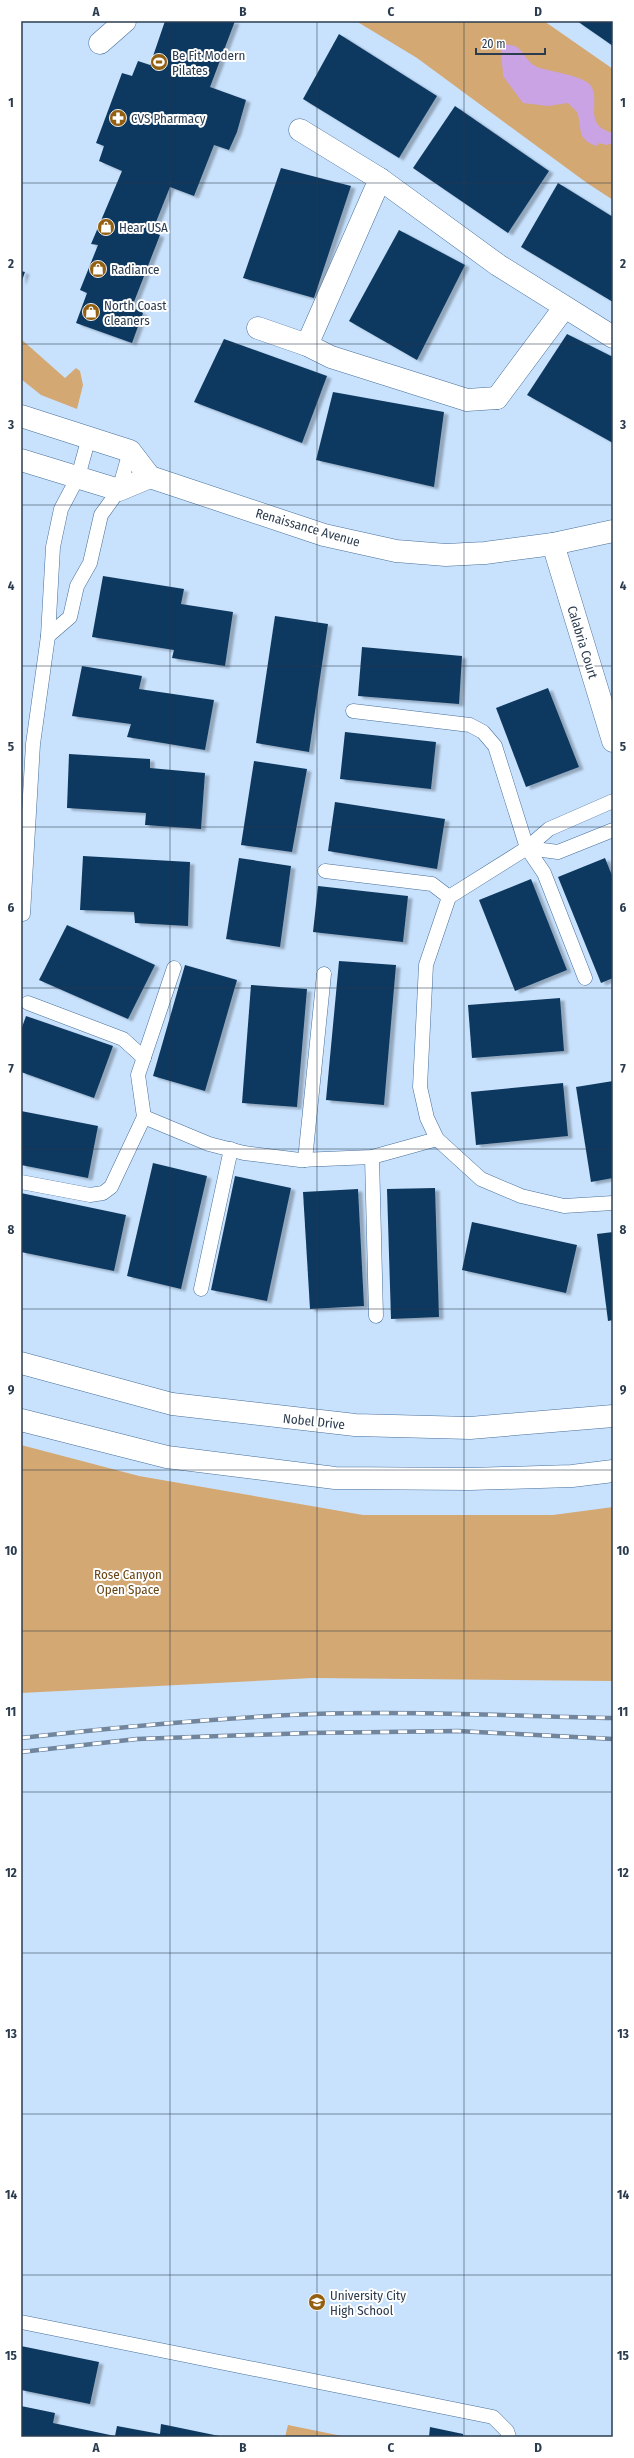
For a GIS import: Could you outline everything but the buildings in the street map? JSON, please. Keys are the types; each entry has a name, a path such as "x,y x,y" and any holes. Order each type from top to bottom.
{"street":[{"path":"100,43 125,21"},
{"path":"300,130 380,179 498,265 564,308 613,337"},
{"path":"307,345 380,179"},
{"path":"258,328 307,345 331,357 467,400 500,406 564,308"},
{"path":"21,416 130,451 150,477 119,490 21,460"},
{"name":"Renaissance Avenue","path":"150,477 324,535 396,551 446,554 485,553 553,544 613,531"},
{"name":"Calabria Court","path":"553,544 613,740"},
{"name":"Nobel Drive","path":"21,1363 172,1404 355,1425 470,1428 613,1416"},
{"path":"21,1420 167,1457 335,1478 470,1480 572,1476 613,1471"}],"lane":[{"path":"23,914 33,744 48,636 53,547 61,509 78,477 89,437"},
{"path":"48,636 70,617 77,586 90,563 101,515 119,490 130,451"},
{"path":"353,711 470,725 483,732 495,746 527,848 544,873 585,978"},
{"path":"613,801 549,830 527,848 449,897 426,965 420,1087 426,1118 437,1139 481,1179 520,1196 564,1206 613,1204"},
{"path":"527,848 558,852 613,830"},
{"path":"325,871 432,884 449,897"},
{"path":"21,1182 90,1195 103,1193 111,1186 144,1117 138,1075 174,968"},
{"path":"305,1160 324,974"},
{"path":"28,1003 123,1039 144,1058"},
{"path":"144,1117 209,1144 231,1149 305,1160 372,1157 437,1139"},
{"path":"201,1289 231,1149"},
{"path":"372,1157 376,1316"},
{"path":"21,2322 493,2417 507,2431 509,2437"}],"green space":[{"path":"356,21 544,21 613,69 613,200 587,183 417,58"},
{"path":"21,339 65,378 76,368 80,371 83,385 77,409 41,395 21,379"},
{"name":"Rose Canyon Open Space","path":"21,1445 139,1476 363,1515 553,1515 613,1507 613,1681 313,1678 21,1693"},
{"path":"288,2425 347,2437 285,2437"}],"shaded area":[{"path":"504,43 518,48 535,66 545,70 575,77 588,83 594,92 595,119 598,125 613,133 613,143 607,145 599,143 597,146 585,140 581,132 577,112 568,103 548,106 523,103 503,76 501,45"}],"railway":[{"path":"21,1738 167,1723 313,1714 426,1713 613,1718"},
{"path":"21,1752 137,1739 309,1733 458,1731 613,1739"}],"place":[{"name":"Be Fit Modern Pilates","path":"159,62"},
{"name":"CVS Pharmacy","path":"118,118"},
{"name":"Hear USA","path":"106,227"},
{"name":"Radiance","path":"98,269"},
{"name":"North Coast Cleaners","path":"91,312"},
{"name":"University City High School","path":"317,2302"}]}
